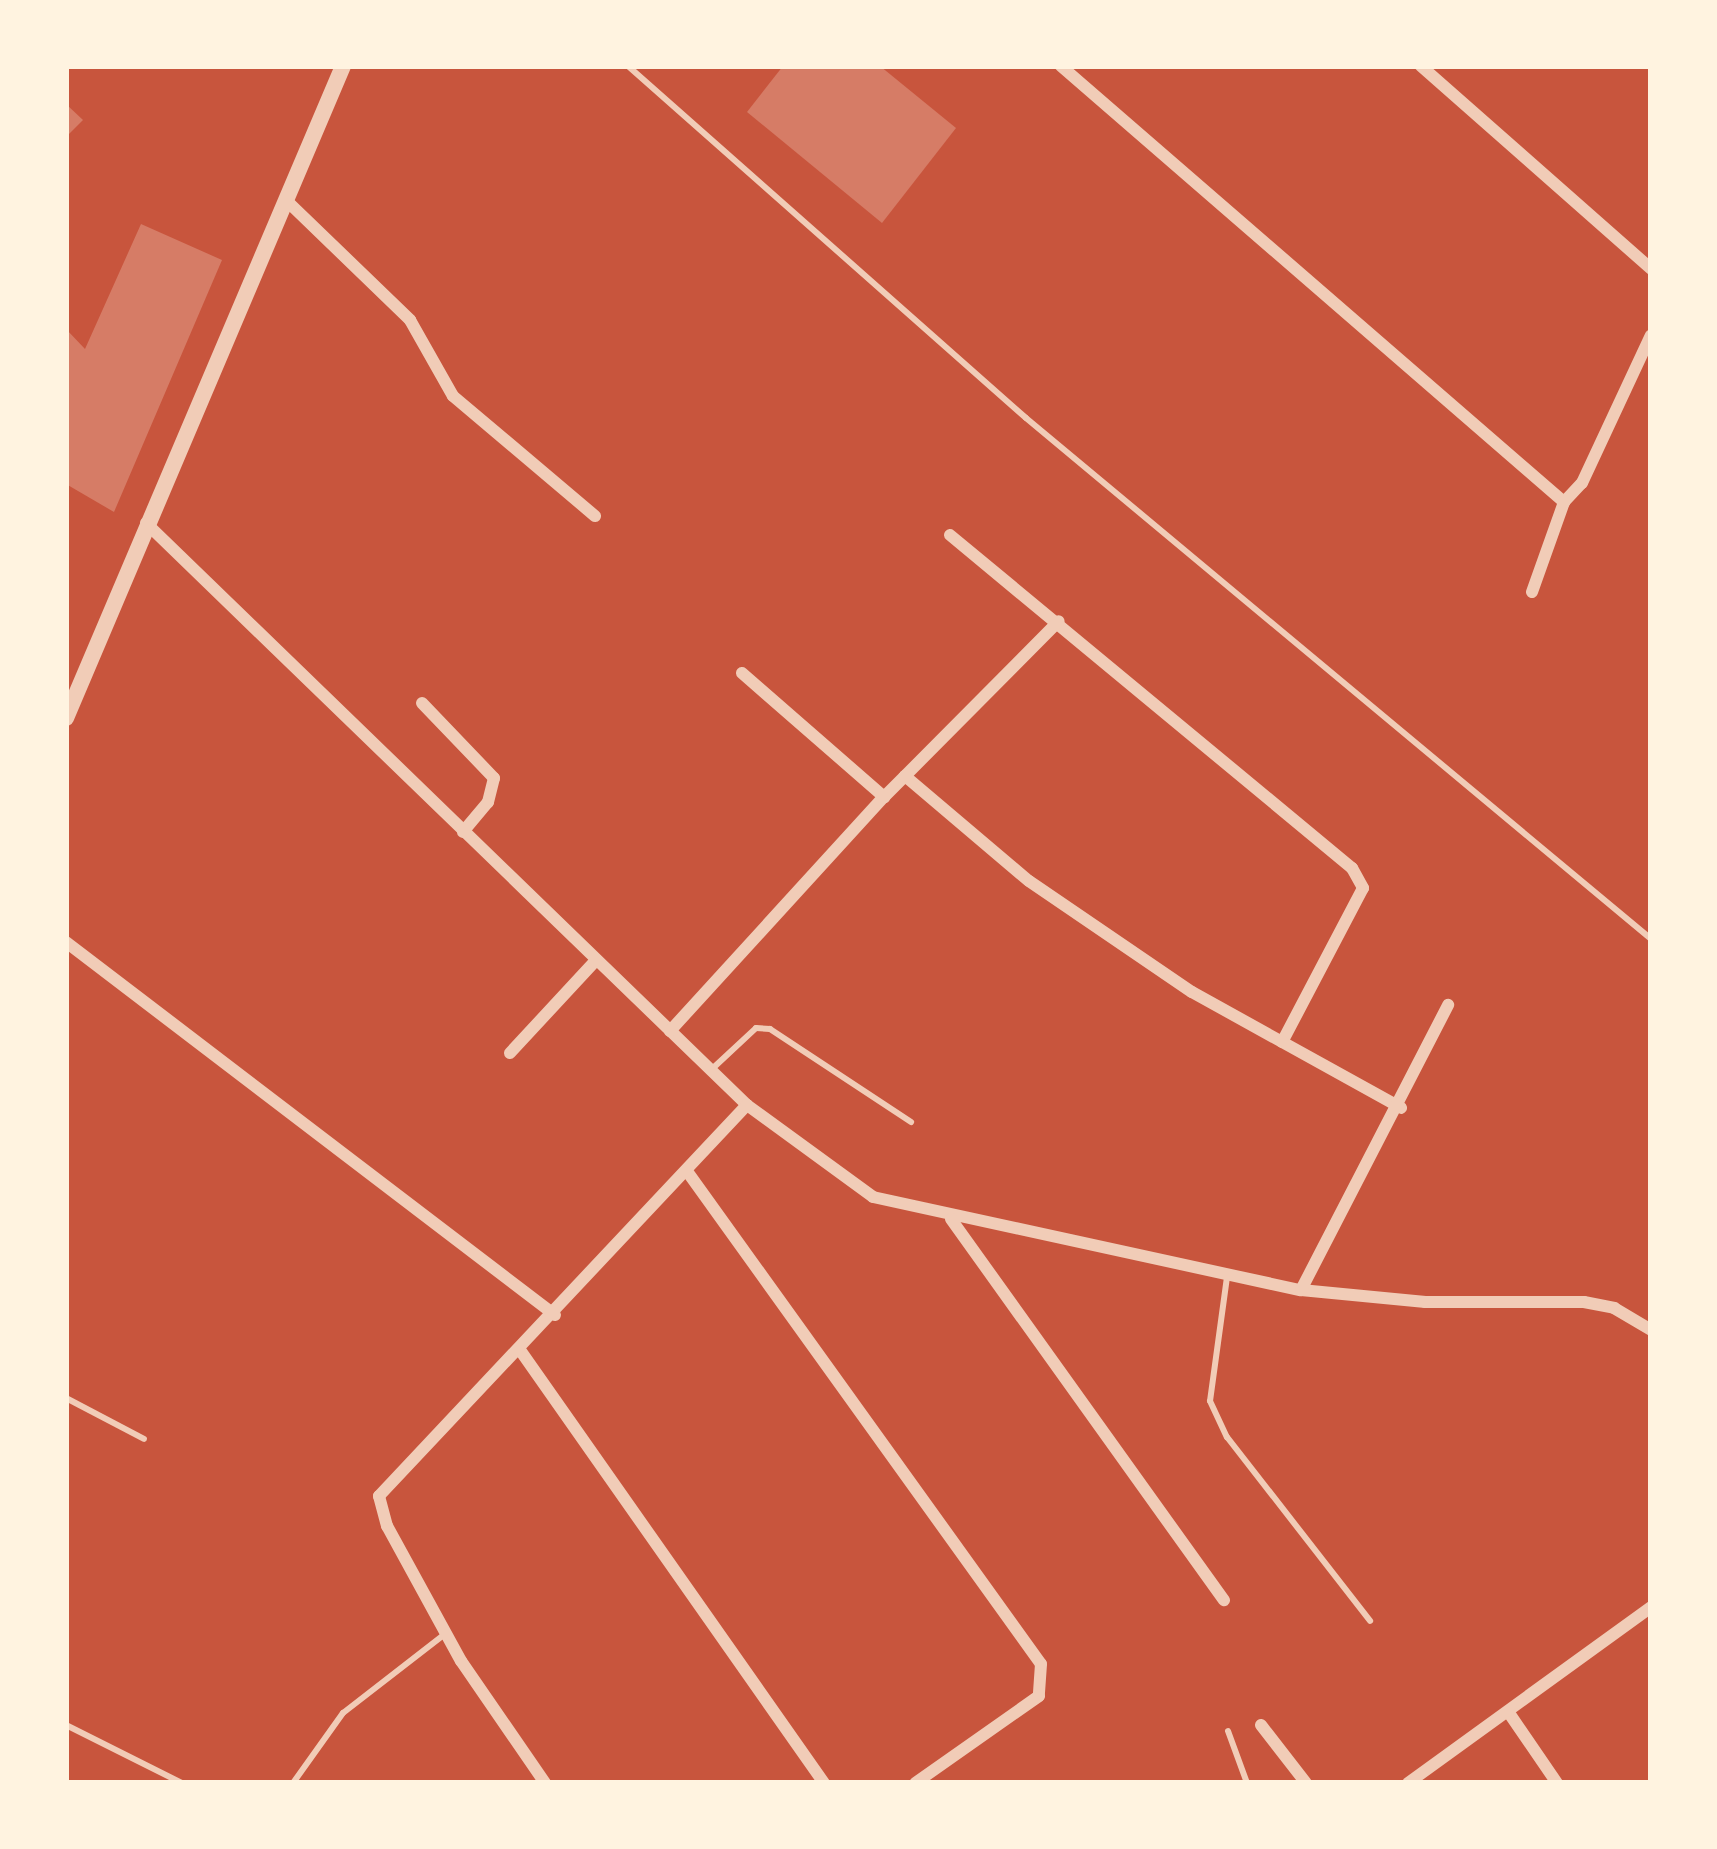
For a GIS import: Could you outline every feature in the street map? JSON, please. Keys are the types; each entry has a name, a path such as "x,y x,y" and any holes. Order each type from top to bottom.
{"street":[{"path":"66,718 343,66"},
{"path":"1061,66 1564,502"},
{"path":"1421,66 1651,269"},
{"path":"288,202 410,320 453,396 595,516"},
{"path":"1532,592 1564,502 1582,484 1651,335"},
{"path":"146,523 747,1105 872,1197 950,1218 1301,1290 1425,1302 1584,1302 1614,1308 1651,1330"},
{"path":"950,536 1059,621 1352,868 1363,888 1282,1042"},
{"path":"670,1031 884,796 1059,621"},
{"path":"742,673 884,796"},
{"path":"422,703 494,778 488,802 464,832"},
{"path":"905,776 1029,880 1282,1042 1401,1108"},
{"path":"66,942 555,1315"},
{"path":"510,1053 596,960"},
{"path":"1301,1290 1401,1108 1448,1005"},
{"path":"545,1783 446,1633 386,1526 380,1496 689,1174 747,1105"},
{"path":"689,1174 1041,1664 1039,1696 915,1783"},
{"path":"950,1218 1224,1600"},
{"path":"520,1350 824,1783"},
{"path":"1408,1783 1651,1607"},
{"path":"1509,1713 1557,1783"},
{"path":"1261,1725 1306,1783"}],"lane":[{"path":"628,66 1026,418 1651,939"},
{"path":"712,1069 756,1028 770,1029 911,1122"},
{"path":"1227,1277 1210,1401 1227,1437 1370,1621"},
{"path":"66,1398 144,1439"},
{"path":"293,1783 344,1713 446,1633"},
{"path":"66,1725 182,1783"},
{"path":"1228,1731 1247,1783"}],"building":[{"path":"783,66 880,66 956,128 882,223 747,112"},
{"path":"66,104 83,120 66,137"},
{"path":"141,224 222,260 114,512 66,484 66,329 85,349"}]}
